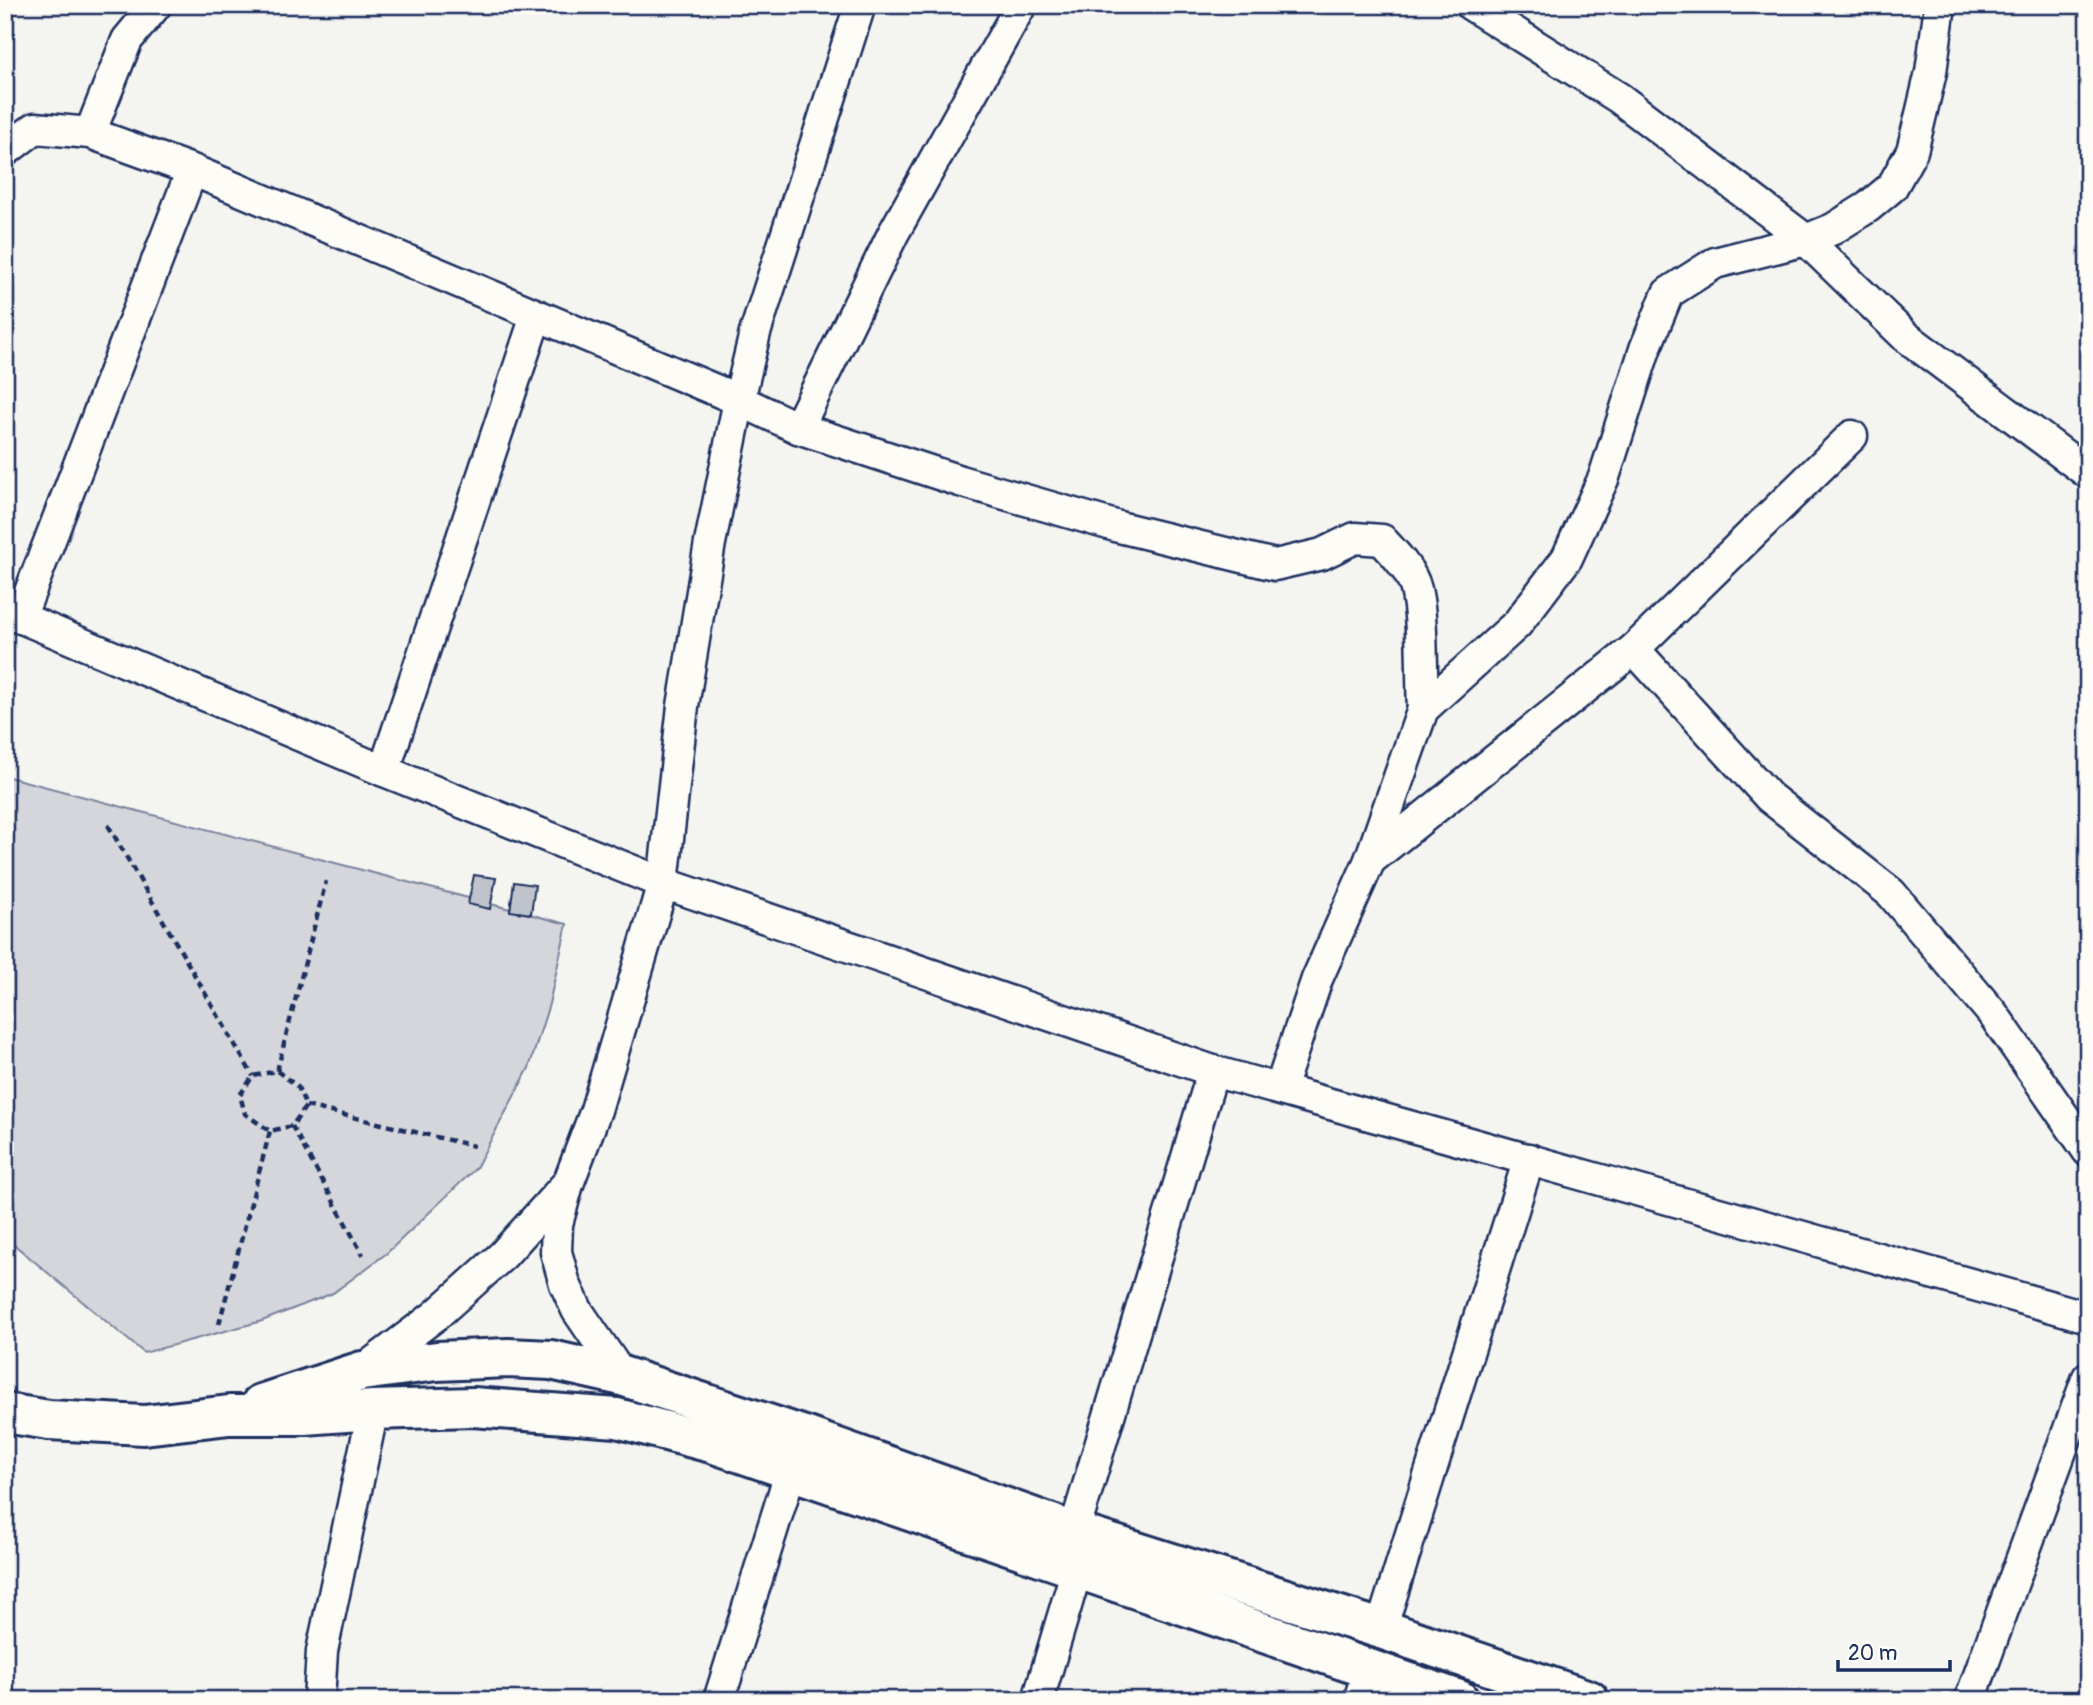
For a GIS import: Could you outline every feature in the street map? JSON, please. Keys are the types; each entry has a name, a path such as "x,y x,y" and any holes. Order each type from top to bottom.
{"main road":[{"path":"229,1415 362,1371 437,1361 508,1358 551,1360 622,1376 801,1435 1076,1550 1364,1685 1459,1700"},
{"path":"5,1413 49,1420 144,1425 229,1415 304,1415 473,1407 617,1418 1076,1550 1381,1629 1589,1700"}],"street":[{"path":"90,133 127,40 156,5"},
{"path":"622,1376 577,1310 565,1284 556,1252 557,1224 568,1184 596,1110 663,883 683,706 710,543 755,334 860,5"},
{"path":"798,428 893,234 1021,5"},
{"path":"1471,5 1619,98 1806,240 1905,336 2088,473"},
{"path":"1423,709 1517,624 1567,558 1604,477 1645,349 1668,293 1715,263 1806,240 1833,229 1868,207 1892,187 1912,151 1931,72 1940,5"},
{"path":"5,151 35,128 90,133 192,170 739,400 798,428 1040,505 1275,565 1322,554 1355,538 1382,540 1401,560 1415,585 1423,709 1370,860 1317,979 1280,1089"},
{"path":"192,170 13,614 384,771 663,883 1213,1071 2088,1317"},
{"path":"384,771 536,316"},
{"path":"1370,860 1634,649 1852,436"},
{"path":"1634,649 1769,797 1891,893 1993,1014 2088,1151"},
{"path":"1038,1700 1076,1550 1213,1071"},
{"path":"1381,1629 1529,1159"},
{"path":"362,1371 435,1316 503,1255 568,1184"},
{"path":"1970,1700 2088,1377"},
{"path":"319,1700 322,1651 373,1410"},
{"path":"719,1700 791,1470"}],"path":[{"path":"108,825 253,1076"},
{"path":"278,1070 326,881"},
{"path":"278,1070 253,1076 240,1095 244,1114 270,1131 292,1126 306,1106"},
{"path":"278,1070 298,1087 306,1106"},
{"path":"306,1106 474,1146"},
{"path":"292,1126 363,1255"},
{"path":"219,1324 270,1131"}],"shaded area":[{"path":"5,776 567,924 549,1004 529,1068 476,1168 387,1253 333,1293 262,1321 144,1353 5,1237"}],"building":[{"path":"474,875 496,878 490,909 468,904"},
{"path":"514,882 535,885 531,914 510,911"}]}
